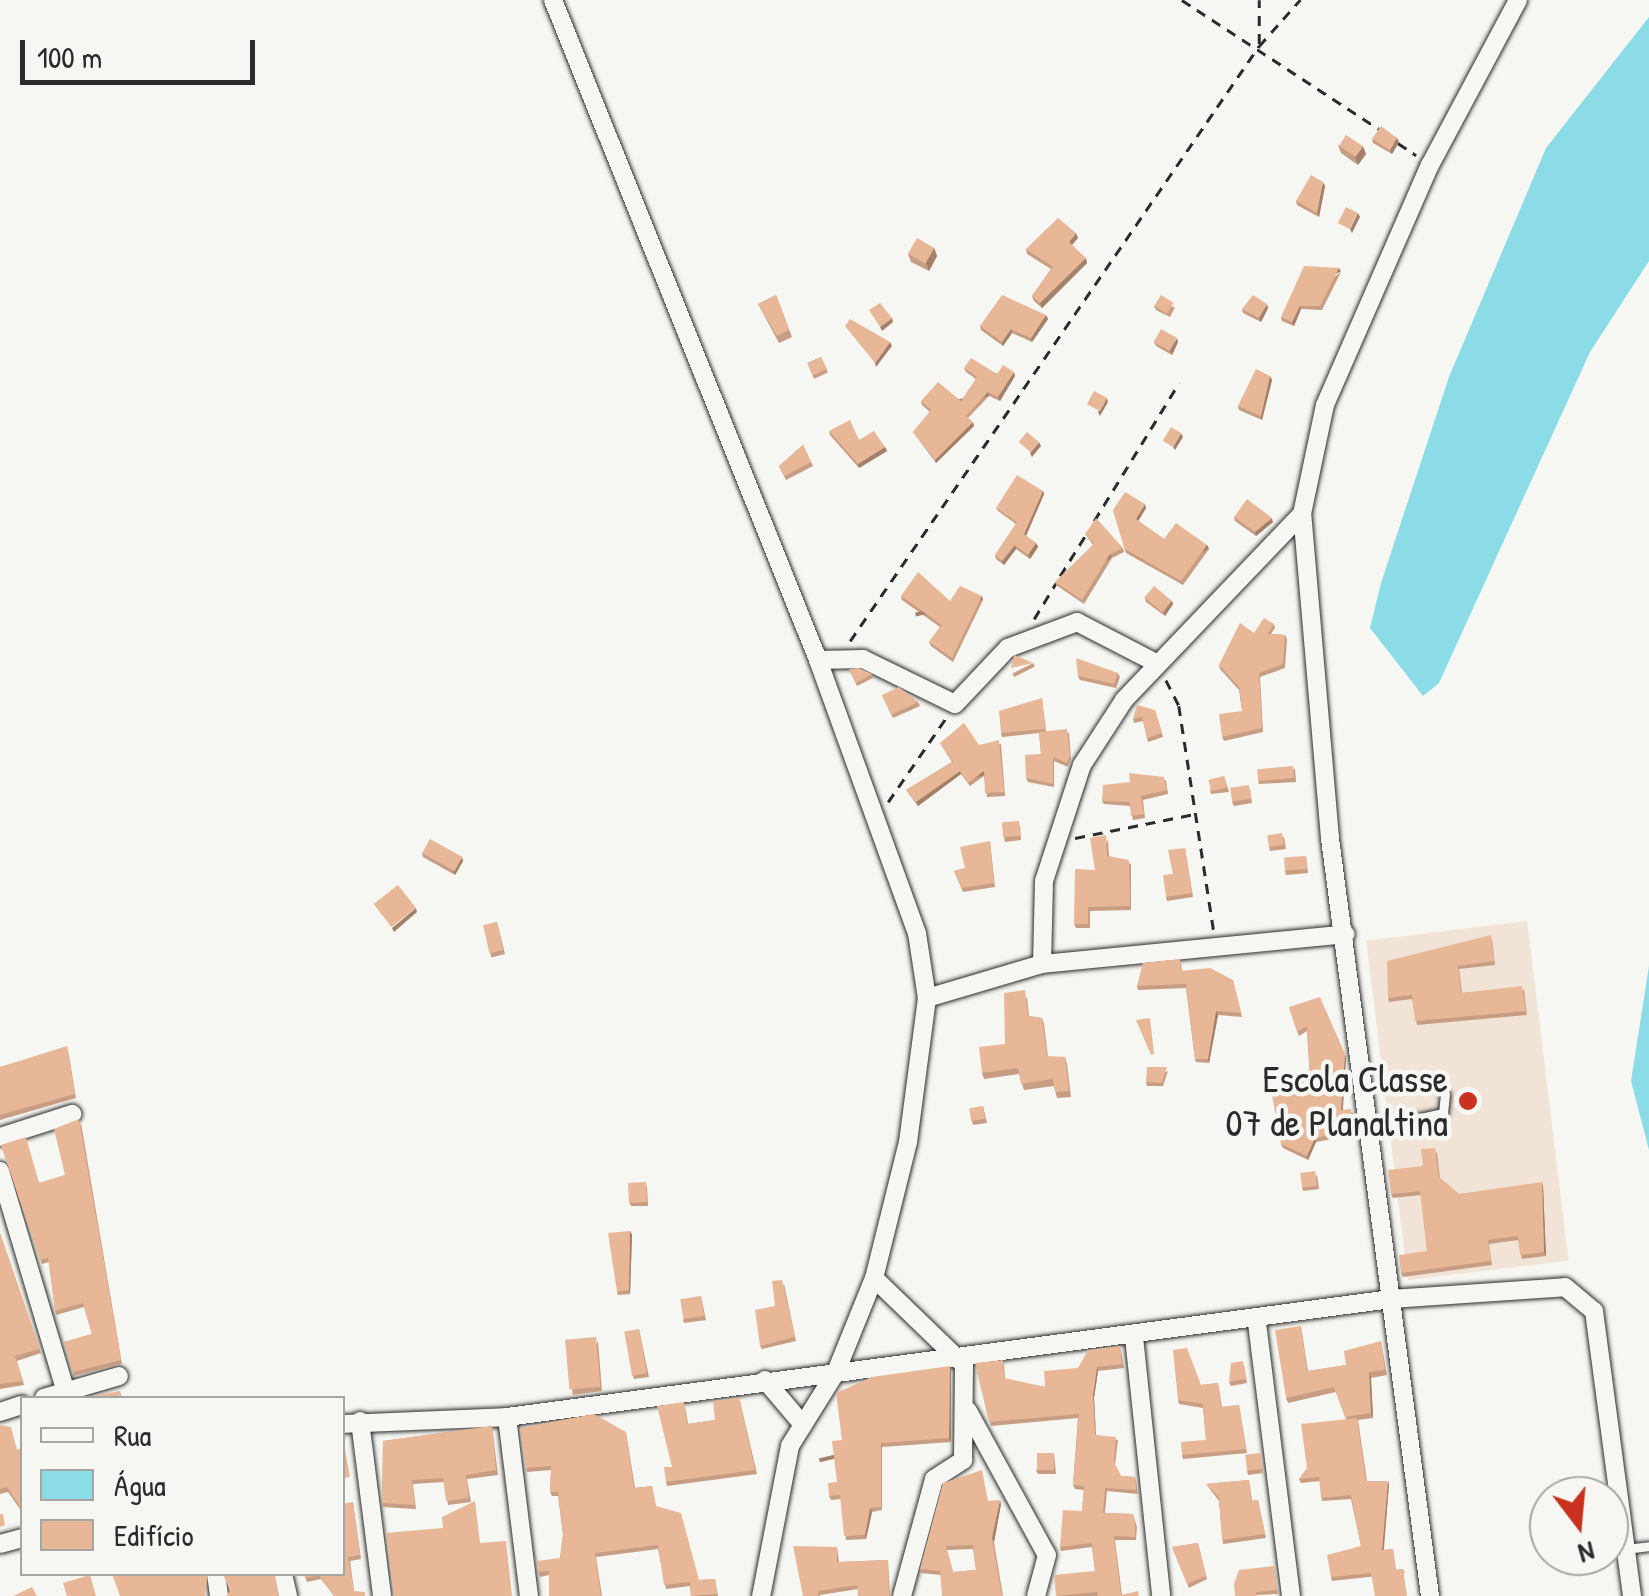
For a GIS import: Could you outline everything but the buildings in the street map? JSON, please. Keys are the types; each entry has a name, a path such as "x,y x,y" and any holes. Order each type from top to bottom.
{"street":[{"path":"553,0 818,660 917,933 926,998 908,1142 874,1278 836,1372 804,1425 762,1556 761,1596"},
{"path":"1430,1596 1346,934 1302,514 1325,406 1430,165 1518,0"},
{"path":"1042,964 1044,881 1082,765 1158,664 1302,514"},
{"path":"818,660 840,655 955,704 1020,642 1077,622 1158,664"},
{"path":"926,998 1042,964 1346,934"},
{"path":"0,1137 72,1114"},
{"path":"0,1171 66,1392"},
{"path":"874,1278 962,1360 968,1410 963,1460 934,1479 902,1596"},
{"path":"382,1596 351,1423 507,1418 765,1380 1257,1323 1391,1299 1565,1287 1584,1295 1594,1311 1616,1476"},
{"path":"1257,1323 1291,1596"},
{"path":"1134,1337 1161,1596"},
{"path":"51,1396 119,1376"},
{"path":"765,1380 804,1425"},
{"path":"968,1410 1047,1555 1036,1596"},
{"path":"507,1418 529,1596"}],"lane":[{"path":"1370,1130 1443,1114 1446,1094"}],"path":[{"path":"1182,0 1259,46 1430,165"},
{"path":"1259,0 1259,46"},
{"path":"840,655 1259,46 1300,0"},
{"path":"1020,642 1179,383"},
{"path":"1158,664 1179,706 1217,947"},
{"path":"876,820 955,704"},
{"path":"1057,841 1196,814"}],"shaded area":[{"name":"Escola Classe 07 de Planaltina","path":"1527,921 1569,1260 1408,1280 1366,941"}],"water":[{"path":"1649,17 1649,261 1590,352 1439,683 1423,696 1370,628 1381,583 1449,377 1546,148"},
{"path":"1649,966 1649,1150 1631,1081"}],"place":[{"name":"Escola Classe 07 de Planaltina","path":"1468,1101"}]}
